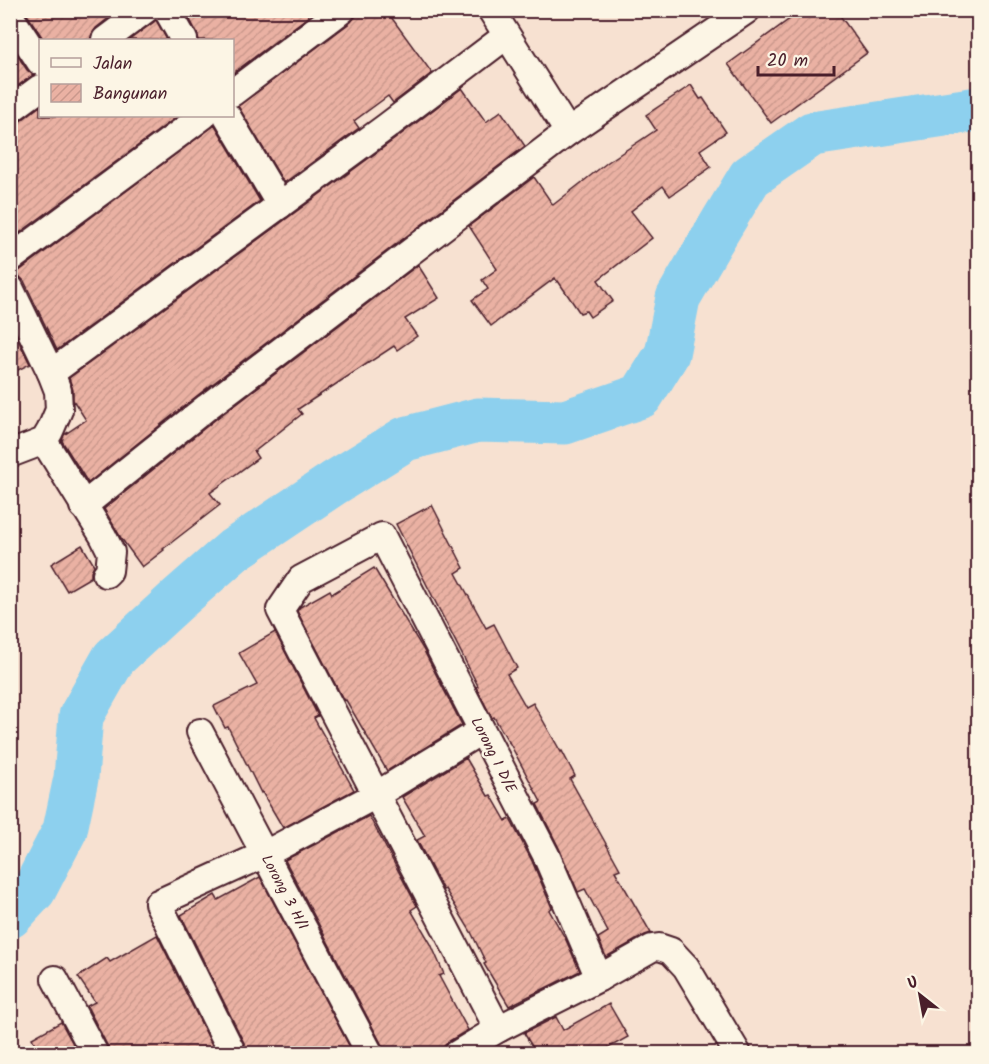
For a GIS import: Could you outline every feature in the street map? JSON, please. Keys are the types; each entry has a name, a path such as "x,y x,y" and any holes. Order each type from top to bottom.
{"street":[{"path":"106,39 145,10"},
{"path":"167,10 183,39"},
{"path":"234,91 342,10"},
{"path":"491,10 568,132"},
{"path":"83,506 207,407 568,132 747,10"},
{"path":"10,16 39,60"},
{"path":"51,373 506,36"},
{"path":"10,110 39,89"},
{"path":"10,259 202,117"},
{"path":"228,117 280,205"},
{"path":"10,288 51,373 58,391 59,410 44,441 10,454"},
{"path":"44,441 111,552 109,571 106,574"},
{"name":"Lorong 1 D/E","path":"376,795 280,610 301,579 382,536 546,855 599,978"},
{"path":"233,1053 158,903 265,854 376,795 481,730"},
{"name":"Lorong 3 H/I","path":"200,732 370,1053"},
{"path":"376,795 498,1029"},
{"path":"456,1053 652,948 659,947 671,951 686,968 738,1053"},
{"path":"55,979 95,1053"}],"building":[{"path":"24,10 119,10 96,28 90,39 43,39"},
{"path":"185,10 306,10 309,16 234,72 234,39 199,39"},
{"path":"357,10 386,10 432,73 393,103 388,96 354,121 359,128 284,183 238,106 351,22"},
{"path":"802,10 836,10 867,53 771,123 728,64"},
{"path":"156,20 166,39 130,39"},
{"path":"10,44 27,70 33,75 10,91"},
{"path":"691,85 700,99 703,98 726,132 700,150 711,167 670,196 663,186 631,211 652,238 598,280 613,301 590,317 586,311 580,313 555,278 491,326 472,300 488,289 482,280 497,269 469,226 534,177 553,205 608,162 656,130 646,115"},
{"path":"462,88 486,122 501,111 525,146 198,395 88,483 62,441 64,435 86,420 73,400 69,378"},
{"path":"39,107 39,117 177,117 10,240 10,125 19,122"},
{"path":"215,125 260,201 57,350 24,281 13,274"},
{"path":"418,265 439,298 405,319 417,336 397,350 394,346 298,409 302,414 254,452 258,458 210,493 220,505 142,567 104,509 216,419"},
{"path":"10,324 30,364 10,374"},
{"path":"432,505 464,568 456,573 486,628 494,624 517,668 507,674 526,707 533,703 562,751 575,776 570,779 620,869 615,871 651,933 606,957 598,938 608,932 585,889 578,892 537,804 541,802 508,740 494,717 492,718 396,524"},
{"path":"82,545 94,565 91,577 67,591 51,564"},
{"path":"374,568 423,649 462,725 387,771 346,700 344,701 297,611 330,590 332,594"},
{"path":"275,632 318,716 314,718 354,790 283,828 261,793 228,727 225,728 214,706 257,685 239,653"},
{"path":"466,758 506,821 510,819 532,861 552,908 549,910 580,971 509,1006 484,964 486,963 471,932 445,889 443,890 417,840 425,836 402,797"},
{"path":"369,816 417,906 411,910 431,944 444,974 439,976 468,1030 449,1041 443,1051 437,1053 385,1053 285,860"},
{"path":"260,877 353,1053 248,1053 181,915 215,895 218,900"},
{"path":"157,935 216,1053 110,1053 87,1006 95,1002 78,977 107,958 110,962"},
{"path":"609,1004 628,1037 599,1053 536,1053 524,1033 556,1017 563,1030"},
{"path":"61,1022 78,1053 40,1053 32,1038"}],"waterway":[{"path":"10,916 34,890 65,830 76,778 81,716 114,658 234,550 405,439 478,420 565,422 641,396 667,354 678,298 750,177 812,134 978,109"}]}
